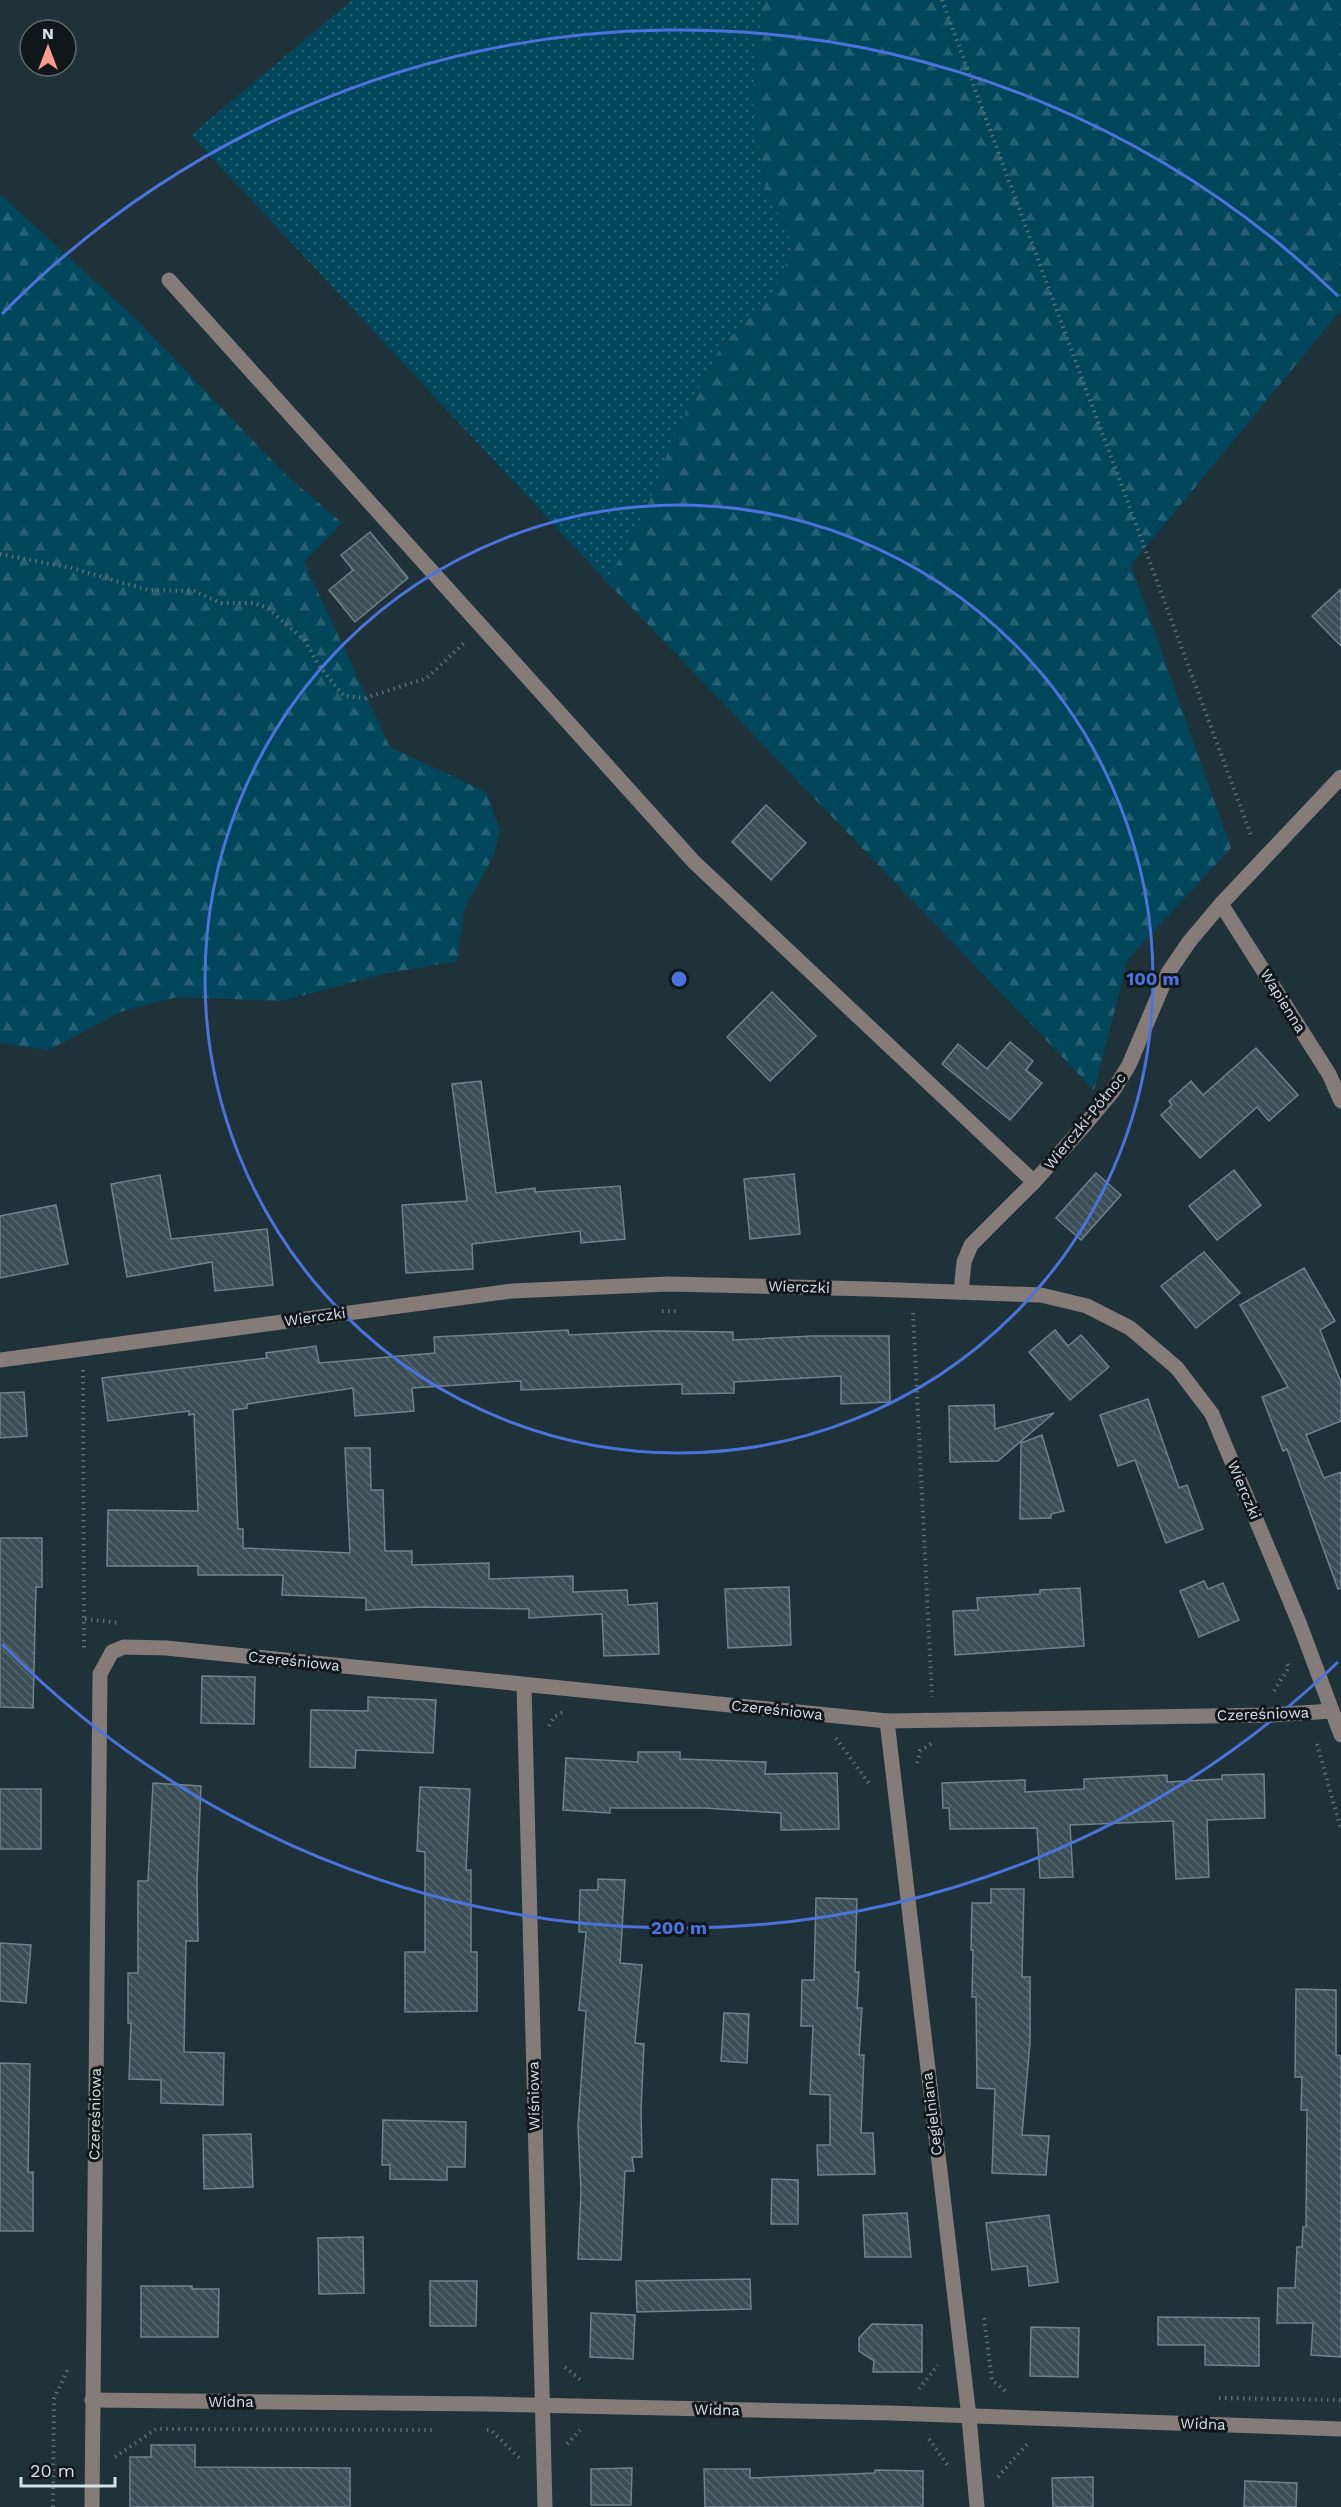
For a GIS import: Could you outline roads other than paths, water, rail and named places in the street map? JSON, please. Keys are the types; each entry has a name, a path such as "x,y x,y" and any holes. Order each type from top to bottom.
{"street":[{"path":"169,280 694,862 1034,1182"},
{"name":"Wierczki-Północ","path":"961,1292 963,1262 971,1245 1034,1182 1113,1091 1129,1065 1168,973 1189,942 1221,904 1341,777"},
{"name":"Wapienna","path":"1221,904 1329,1074 1341,1101"},
{"name":"Wierczki","path":"0,1360 512,1291 669,1284 1041,1295 1087,1306 1130,1328 1176,1368 1212,1414 1300,1625 1341,1735"},
{"name":"Czereśniowa","path":"92,2507 100,1674 111,1652 124,1647 166,1648 887,1721 1271,1715 1332,1711"},
{"name":"Wiśniowa","path":"524,1685 545,2507"},
{"name":"Cegielniana","path":"887,1721 969,2417 977,2507"},
{"name":"Widna","path":"92,2400 542,2406 1341,2429"}]}
